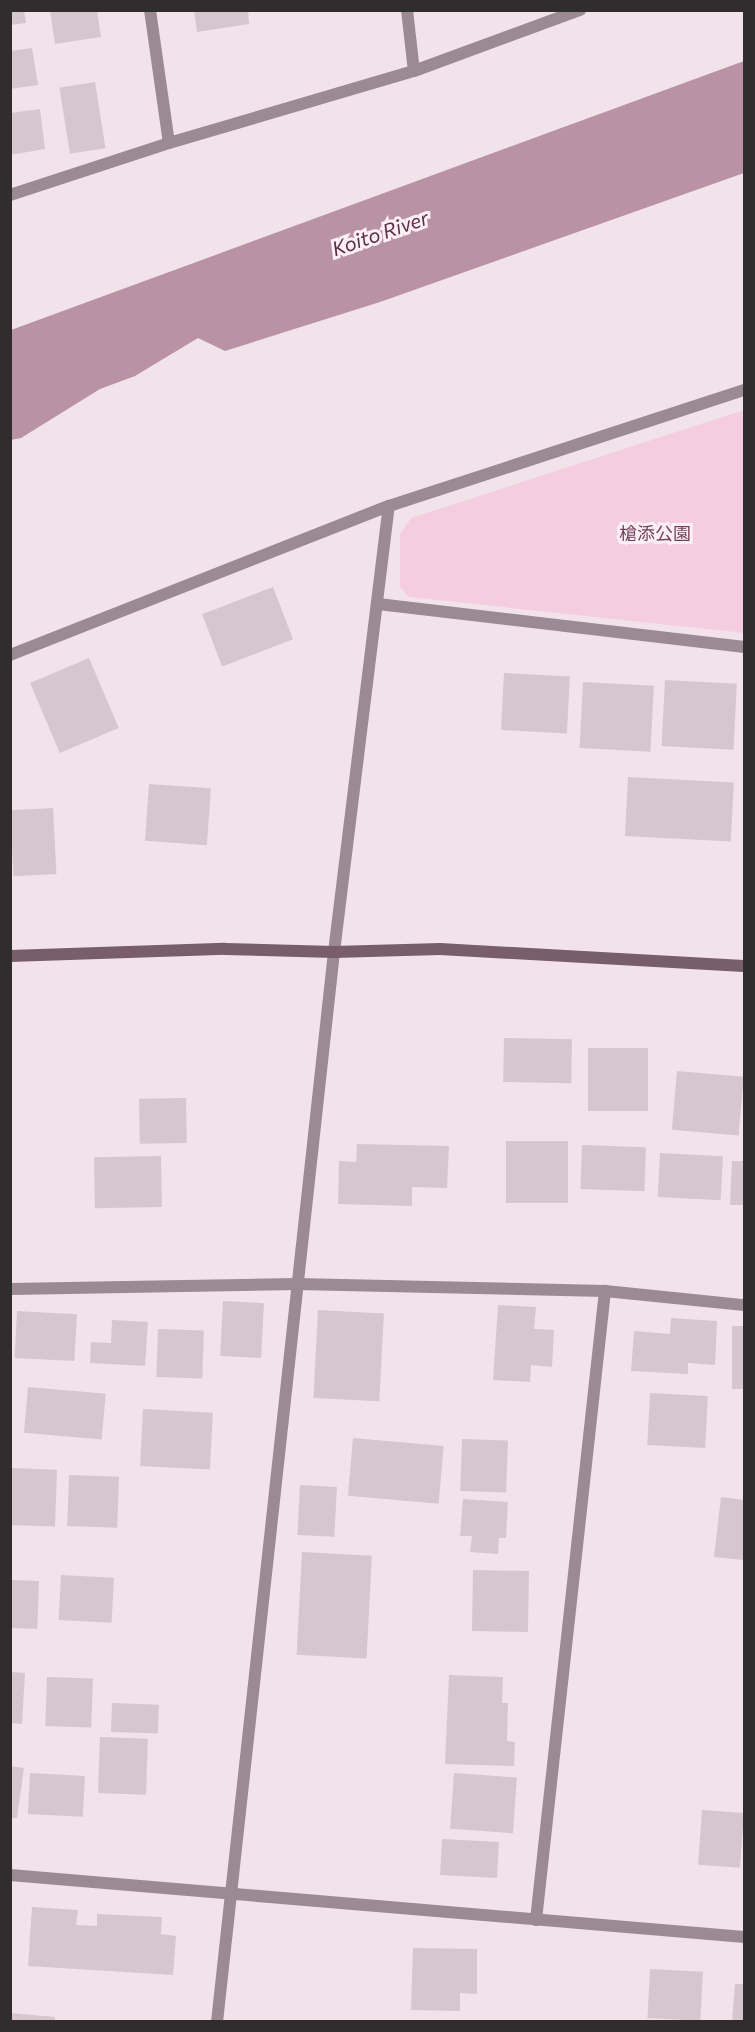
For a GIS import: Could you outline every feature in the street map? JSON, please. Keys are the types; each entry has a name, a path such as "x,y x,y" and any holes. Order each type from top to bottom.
{"street":[{"path":"150,10 169,143"},
{"path":"406,10 414,71"},
{"path":"10,195 169,143 414,71 580,10"},
{"path":"10,655 389,506 744,390"},
{"path":"217,2022 333,952 389,506"},
{"path":"378,604 744,647"},
{"path":"10,956 225,949 333,952 440,949 744,966"},
{"path":"10,1289 297,1284 605,1291 744,1305"},
{"path":"536,1920 605,1291"},
{"path":"10,1875 744,1937"}],"green space":[{"name":"槍添公園","path":"744,410 744,633 409,597 400,587 400,534 411,518"}],"water":[{"name":"Koito River","path":"744,61 744,173 380,302 225,351 198,338 135,376 100,389 21,438 11,440 11,330"}],"building":[{"path":"10,10 24,10 26,23 10,25"},
{"path":"50,10 97,10 101,37 55,44"},
{"path":"194,10 248,10 249,24 197,32"},
{"path":"32,48 38,85 10,89 10,51"},
{"path":"95,82 105,148 70,154 59,88"},
{"path":"40,109 45,149 10,155 10,113"},
{"path":"273,587 293,639 222,667 202,614"},
{"path":"89,658 119,728 60,753 30,683"},
{"path":"504,673 570,676 567,733 501,730"},
{"path":"665,680 737,684 733,750 662,746"},
{"path":"583,682 654,686 650,752 580,748"},
{"path":"628,777 734,783 731,841 625,836"},
{"path":"149,784 211,788 207,845 145,841"},
{"path":"53,808 56,874 14,876 10,810"},
{"path":"504,1038 572,1039 571,1083 503,1082"},
{"path":"588,1048 648,1048 648,1111 588,1111"},
{"path":"677,1071 744,1077 739,1136 672,1130"},
{"path":"186,1098 187,1143 140,1144 139,1099"},
{"path":"506,1141 568,1141 568,1203 506,1203"},
{"path":"357,1144 449,1146 447,1188 412,1187 412,1206 338,1204 339,1161 356,1162"},
{"path":"582,1145 646,1147 644,1191 580,1189"},
{"path":"660,1153 723,1156 721,1200 658,1197"},
{"path":"161,1156 162,1207 95,1208 94,1157"},
{"path":"732,1161 744,1161 744,1205 730,1205"},
{"path":"223,1301 264,1303 261,1358 220,1356"},
{"path":"498,1305 536,1307 534,1329 554,1330 552,1367 531,1365 530,1382 493,1380"},
{"path":"318,1310 384,1313 379,1401 313,1398"},
{"path":"17,1311 77,1314 74,1361 15,1358"},
{"path":"671,1318 717,1321 715,1365 688,1363 688,1374 631,1371 634,1331 670,1334"},
{"path":"112,1320 148,1322 145,1366 90,1363 91,1342 111,1343"},
{"path":"732,1326 744,1326 744,1389 732,1389"},
{"path":"158,1329 204,1331 202,1379 156,1377"},
{"path":"28,1387 106,1394 102,1440 24,1433"},
{"path":"650,1393 708,1396 705,1448 647,1445"},
{"path":"143,1409 213,1413 210,1470 140,1466"},
{"path":"353,1438 444,1446 439,1504 348,1496"},
{"path":"462,1439 508,1441 506,1493 460,1491"},
{"path":"10,1468 57,1470 55,1527 10,1525"},
{"path":"69,1475 119,1477 117,1528 67,1526"},
{"path":"300,1485 337,1487 334,1537 297,1535"},
{"path":"721,1497 744,1500 744,1560 714,1557"},
{"path":"463,1499 508,1502 506,1538 499,1538 498,1554 470,1552 472,1536 460,1536"},
{"path":"302,1552 372,1556 367,1659 297,1655"},
{"path":"473,1570 529,1571 528,1632 472,1631"},
{"path":"61,1575 114,1578 112,1623 59,1620"},
{"path":"10,1580 39,1581 37,1629 10,1628"},
{"path":"10,1672 25,1673 22,1724 10,1723"},
{"path":"449,1675 503,1677 502,1703 508,1703 507,1741 515,1742 514,1766 445,1764"},
{"path":"47,1677 93,1679 91,1728 45,1726"},
{"path":"112,1703 159,1705 158,1734 111,1732"},
{"path":"100,1737 148,1739 146,1795 98,1793"},
{"path":"10,1766 24,1768 17,1818 10,1818"},
{"path":"30,1773 85,1776 83,1817 28,1814"},
{"path":"454,1773 517,1777 513,1833 450,1829"},
{"path":"702,1810 744,1813 740,1868 698,1865"},
{"path":"442,1839 499,1842 497,1878 440,1875"},
{"path":"32,1907 78,1910 76,1925 97,1926 97,1914 162,1917 161,1934 176,1936 173,1975 28,1966"},
{"path":"413,1948 477,1949 477,1994 460,1993 460,2011 411,2010"},
{"path":"650,1969 703,1972 700,2021 647,2018"},
{"path":"735,1984 744,1984 744,2022 732,2022"},
{"path":"10,2013 55,2017 55,2022 10,2022"}]}
